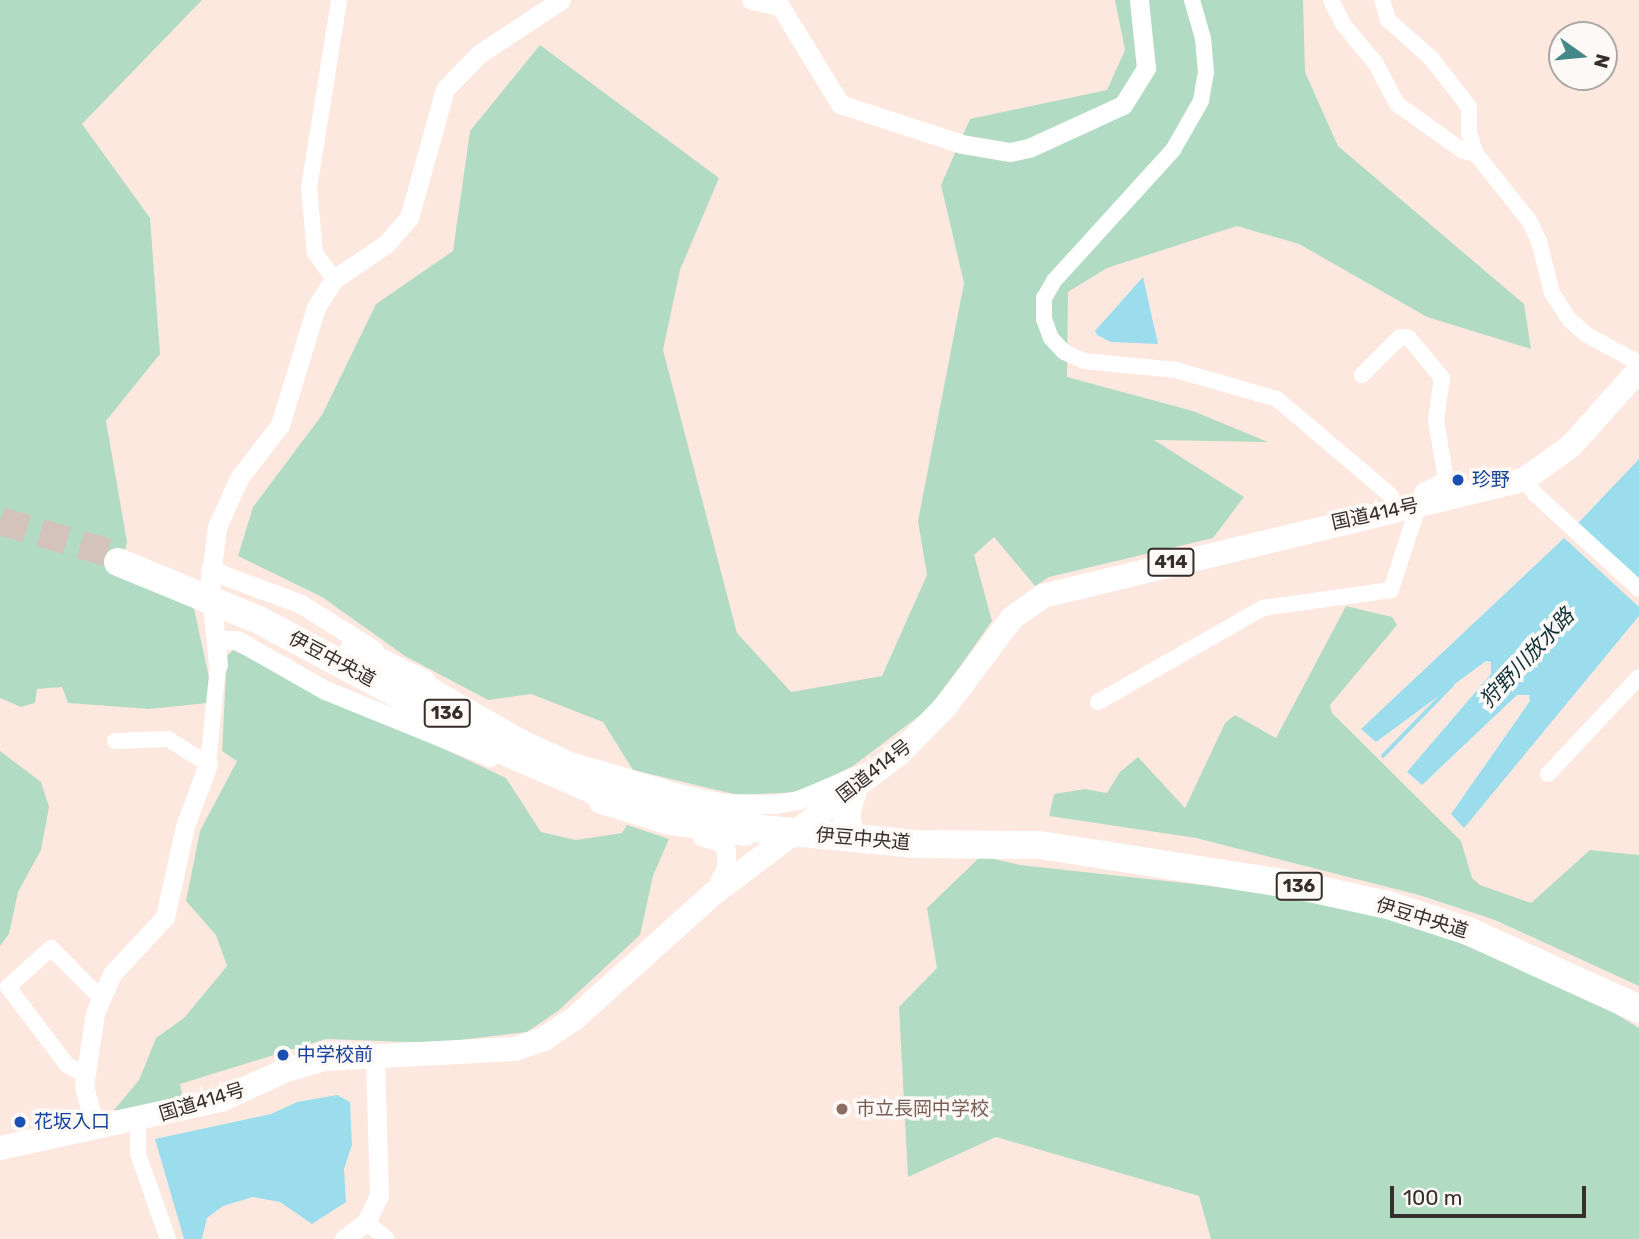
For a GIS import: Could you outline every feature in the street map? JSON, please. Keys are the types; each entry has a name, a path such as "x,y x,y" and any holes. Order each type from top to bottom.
{"highway":[{"name":"国道414号","path":"0,1148 95,1126 138,1121 221,1100 286,1070 324,1059 516,1049 544,1039 574,1019 713,894 887,764 946,706 1012,618 1043,596 1408,507 1468,496 1525,479 1571,446 1639,370"},
{"name":"伊豆中央道","path":"119,559 230,602 520,752 601,785 674,809"},
{"name":"伊豆中央道","path":"230,602 315,650 558,776 674,809 829,829 1066,848 1275,878 1391,898 1471,924 1639,1001"},
{"path":"230,602 290,620 422,683"},
{"path":"315,650 478,750"},
{"path":"849,829 846,814 853,790"},
{"path":"795,831 1059,828 1209,855 1275,878"},
{"path":"795,831 873,843 938,858 1077,864 1275,878"},
{"name":"伊豆中央道","path":"1275,878 1388,905 1457,927 1516,950 1639,1009"}],"street":[{"path":"334,279 315,253 309,195 339,0"},
{"path":"95,1126 85,1075 100,997 112,974 165,918 185,826 208,764 218,665 210,570 215,535 229,495 280,425 311,319 334,279 386,244 409,218 445,89 479,54 561,0"},
{"path":"751,0 781,3 840,104 962,144 1010,152 1029,148 1112,110 1131,95 1146,68 1139,0"},
{"path":"1192,0 1203,38 1206,72 1201,102 1173,150 1054,281 1044,298 1044,318 1051,338 1064,352 1084,362 1176,370 1269,395 1408,507"},
{"path":"1331,0 1343,24 1376,64 1397,104 1463,151 1476,154"},
{"path":"1382,0 1388,20 1430,58 1469,107 1469,133 1476,154 1530,222 1539,241 1552,293 1569,319 1587,335 1639,363"},
{"path":"1098,702 1263,608 1391,590 1408,507 1423,491 1446,480 1436,420 1442,377 1409,338 1400,337 1362,375"},
{"path":"1525,479 1545,503 1639,589"},
{"path":"210,570 301,604 422,683 570,761 674,809 723,845 726,868 713,894"},
{"path":"217,640 237,640 325,690 478,750 572,795 674,809 795,831"},
{"path":"1548,774 1639,677"},
{"path":"115,741 168,739 208,764"},
{"path":"674,809 724,803 775,804 797,800 887,764"},
{"path":"674,809 710,804 795,831"},
{"path":"85,1075 67,1065 8,987 51,948 100,997"},
{"path":"344,1239 366,1222 379,1195 375,1058"},
{"path":"138,1121 138,1154 168,1239"},
{"path":"366,1222 387,1239"}],"green space":[{"path":"0,0 202,0 82,124 150,218 160,354 106,421 127,542 120,571 193,604 210,682 207,703 149,709 68,703 62,687 37,689 35,703 21,707 0,698"},
{"path":"1115,0 1303,0 1305,72 1338,146 1524,304 1531,349 1427,317 1299,244 1237,226 1107,268 1068,292 1067,377 1193,411 1268,442 1154,440 1244,497 1213,538 1049,577 1035,586 994,537 974,555 992,621 959,668 927,710 853,766 800,792 738,795 633,770 603,722 531,694 488,700 405,656 322,597 238,556 253,507 322,415 376,304 453,251 470,131 540,45 719,178 680,270 663,350 737,633 791,692 882,676 927,575 918,521 964,283 941,185 970,119 1107,90 1125,50"},
{"path":"1346,606 1392,617 1397,625 1330,705 1332,713 1461,841 1472,878 1480,885 1531,903 1590,850 1639,855 1639,986 1495,920 1419,895 1196,838 1049,816 1054,794 1085,789 1107,793 1120,772 1138,757 1185,808 1225,723 1235,715 1276,738"},
{"path":"233,650 506,778 541,832 576,840 622,833 627,825 669,839 653,876 640,935 558,1011 527,1032 435,1043 326,1039 180,1084 183,1100 127,1113 114,1110 139,1080 156,1038 184,1018 227,966 216,935 186,901 200,831 237,761 222,751 227,656"},
{"path":"0,751 41,782 49,807 41,850 18,892 9,934 0,946"},
{"path":"981,856 1020,865 1257,891 1372,914 1470,945 1578,991 1639,1028 1639,1239 1211,1239 1199,1196 996,1137 908,1177 899,1007 937,968 927,908"}],"water":[{"path":"1143,277 1158,344 1111,342 1097,335 1095,331"},
{"name":"狩野川放水路","path":"1639,459 1639,616 1464,828 1451,814 1530,701 1529,695 1517,695 1422,785 1407,772 1491,674 1491,662 1486,661 1376,742 1361,729 1561,541"},
{"path":"337,1095 350,1102 352,1145 344,1169 346,1202 312,1224 280,1202 253,1197 223,1206 207,1218 202,1239 184,1239 155,1139 271,1114 297,1102"}],"pier":[{"path":"1575,521 1639,582 1639,607 1561,535"}],"waterway":[{"path":"1383,756 1452,685"}],"tunnel":[{"path":"0,521 120,556"}],"place":[{"name":"珍野","path":"1458,480"},
{"name":"中学校前","path":"283,1055"},
{"name":"市立長岡中学校","path":"842,1109"},
{"name":"花坂入口","path":"20,1122"}]}
